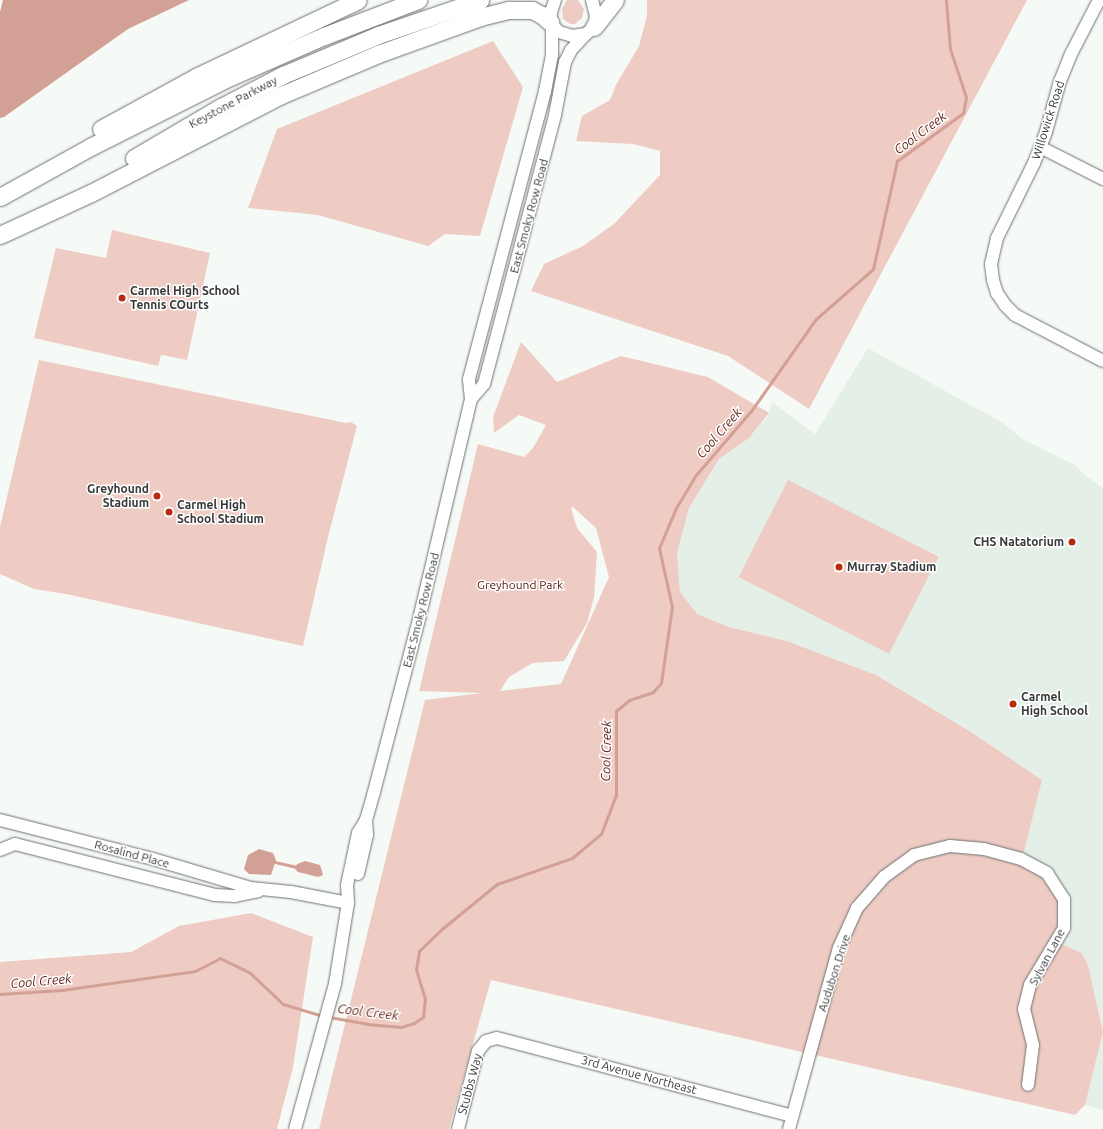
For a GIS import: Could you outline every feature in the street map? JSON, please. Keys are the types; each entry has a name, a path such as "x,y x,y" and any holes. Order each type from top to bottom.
{"highway":[{"path":"0,188 196,77 358,0"},
{"name":"Keystone Parkway","path":"0,197 92,146 230,77 330,34 418,0"},
{"name":"Keystone Parkway","path":"0,235 221,107 268,83 378,35 480,0"},
{"path":"590,30 616,0"},
{"path":"0,235 92,193 279,96 378,54 480,17 508,10 532,10 542,15 551,24"}],"street":[{"name":"East Smoky Row Road","path":"295,1129 321,1040 334,984 348,903 347,885 357,838 366,820 417,627 471,400 469,379 549,73 552,55 551,12 555,0"},
{"path":"551,24 559,32 568,36 590,30 596,16 592,0"},
{"name":"Willowick Road","path":"1100,0 1071,54 1060,81 1040,147 996,241 991,264 993,280 997,293 1014,315 1032,326 1103,361"},
{"name":"East Smoky Row Road","path":"471,400 484,384 555,115 565,62 571,50 590,30"},
{"path":"1040,147 1103,179"},
{"name":"Rosalind Place","path":"0,820 153,859 251,888 322,896 348,903"},
{"name":"Rosalind Place","path":"0,850 15,844 215,895 235,896 263,889"},
{"name":"Audubon Drive","path":"789,1129 839,948 857,908 884,877 914,855 950,846 984,849 1020,859 1047,873 1064,899"},
{"name":"Sylvan Lane","path":"1028,1085 1033,1045 1024,1009 1030,985 1064,928 1064,899"},
{"name":"3rd Avenue Northeast","path":"486,1041 497,1038 792,1116"},
{"name":"Stubbs Way","path":"458,1129 478,1051 486,1041"}],"shaded area":[{"path":"3,0 189,0 128,29 4,117 0,118 0,12"},
{"name":"Carmel High School","path":"868,348 1003,423 1021,438 1075,465 1085,475 1103,488 1103,1032 1088,965 1082,953 1061,944 1023,856 1042,780 971,732 876,675 787,641 729,627 697,614 680,592 677,553 689,508 719,459 749,438 768,416 772,402 815,434"},
{"path":"259,849 273,853 276,860 271,875 249,874 244,869 248,855"},
{"path":"305,861 320,865 323,875 318,877 298,872 295,869 297,864"},
{"path":"1103,1032 1103,1110 1085,1105"}],"green space":[{"path":"567,0 578,0 584,9 582,18 575,24 570,24 563,19 562,9"},
{"path":"647,0 1027,0 809,409 728,356 531,291 544,264 583,246 614,224 660,175 660,151 633,144 576,141 582,116 610,100 616,85 639,46 647,15"},
{"path":"493,41 523,87 480,236 445,234 428,246 318,215 248,208 277,129"},
{"name":"Carmel High School Tennis COurts","path":"112,230 210,253 187,360 161,355 158,366 34,338 56,248 106,258"},
{"name":"Greyhound Park","path":"521,342 557,382 621,356 708,377 769,413 749,438 719,459 689,508 677,553 680,592 697,614 729,627 787,641 876,675 971,732 1042,780 1023,856 1035,861 1056,874 1068,897 1061,944 1082,953 1088,965 1103,1032 1085,1105 1075,1115 491,980 449,1129 319,1129 425,700 482,693 419,691 478,444 524,457 533,448 546,425 519,415 494,433 493,417","holes":["573,507 596,528 609,577 561,684 500,691 509,677 533,663 564,661 587,623 594,598 597,552 577,528 571,508"]},
{"name":"Carmel High School Stadium","path":"39,360 346,423 351,422 357,426 328,537 303,646 66,594 34,589 0,574 0,527"},
{"name":"Murray Stadium","path":"788,480 939,557 889,654 739,577"},
{"path":"251,913 313,937 293,1067 277,1129 0,1129 0,962 131,952 179,926"}],"waterway":[{"name":"Cool Creek","path":"329,1017 367,1024 401,1027 414,1023 423,1017 425,999 416,970 419,951 443,928 497,884 572,858 601,834 616,795 616,711 629,700 653,692 661,683 672,607 659,548 676,508 695,476 751,411 816,319 873,269 897,161 963,113 966,97 950,49 946,0"},
{"path":"275,862 296,867"},
{"name":"Cool Creek","path":"0,994 62,990 195,971 220,958 249,972 283,1004 323,1016"}],"place":[{"name":"Carmel High School Tennis COurts","path":"122,298"},
{"name":"Greyhound Stadium","path":"157,496"},
{"name":"Carmel High School Stadium","path":"169,512"},
{"name":"CHS Natatorium","path":"1072,542"},
{"name":"Murray Stadium","path":"839,567"},
{"name":"Carmel High School","path":"1013,704"}]}
